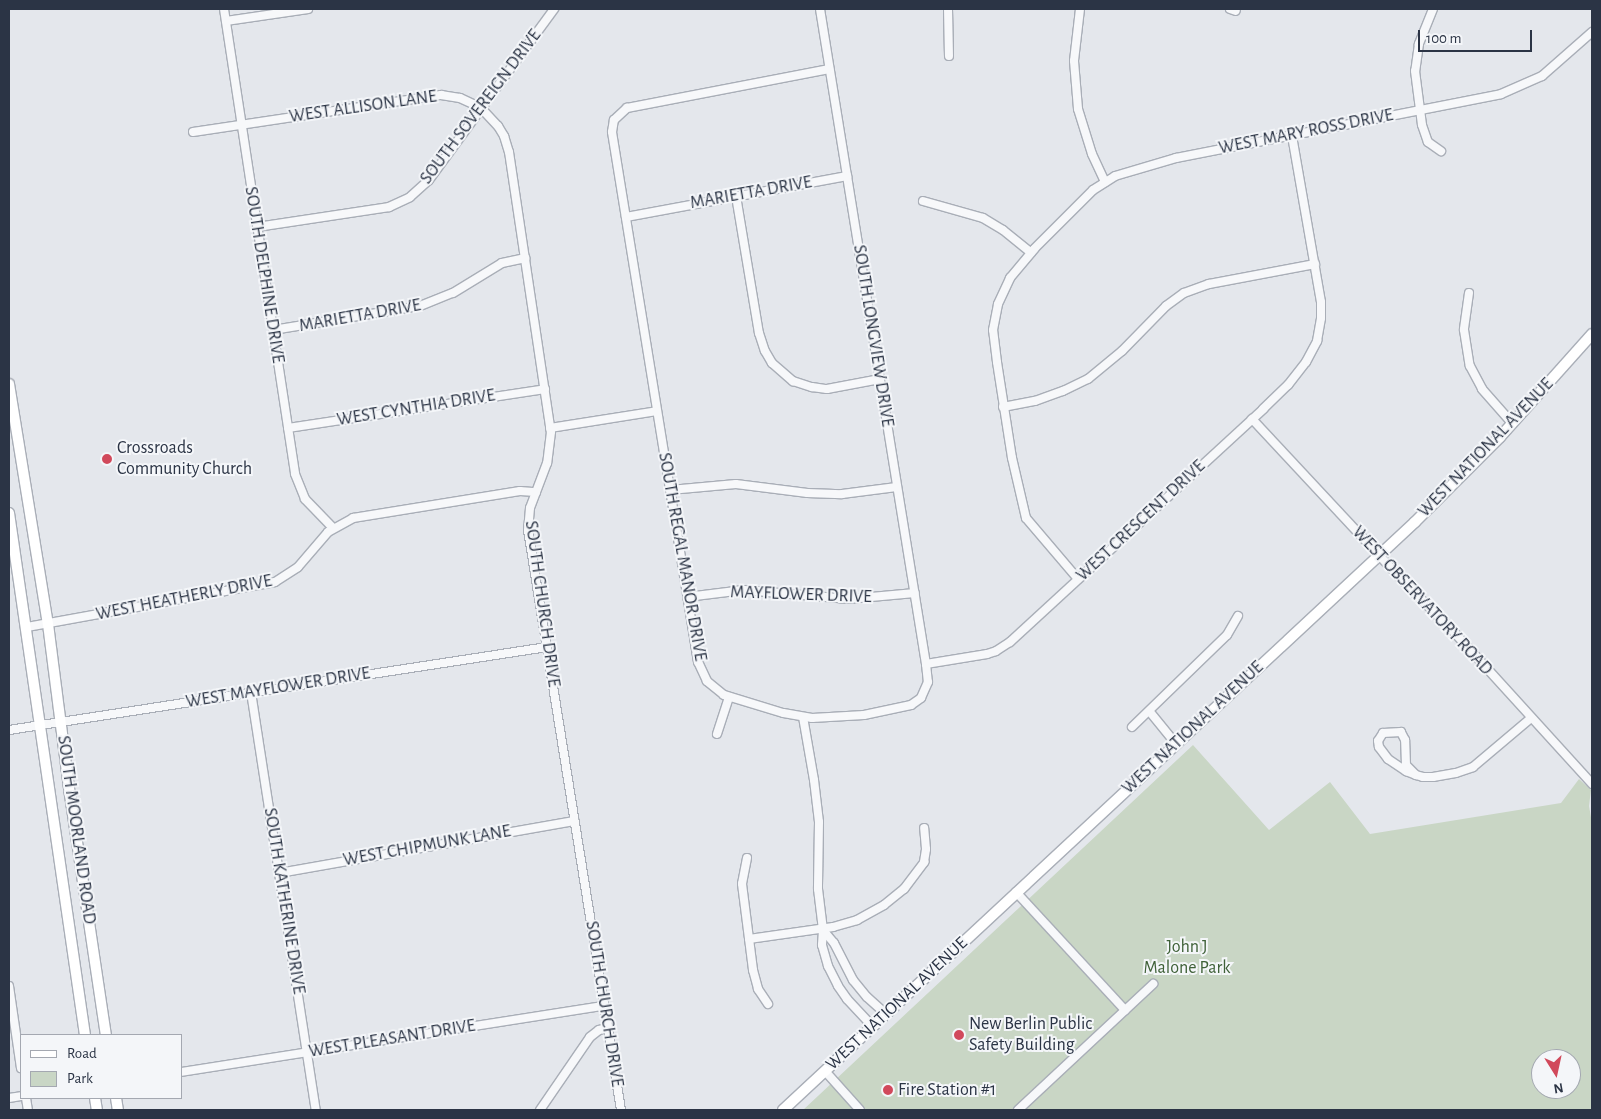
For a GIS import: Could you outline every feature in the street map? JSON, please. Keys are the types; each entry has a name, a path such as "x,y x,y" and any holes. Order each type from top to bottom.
{"main road":[{"name":"WEST NATIONAL AVENUE","path":"783,1110 1458,480 1592,334"},
{"name":"SOUTH MOORLAND ROAD","path":"9,384 48,624 62,721 70,795 106,1034"},
{"name":"SOUTH MOORLAND ROAD","path":"9,513 86,1034"}],"street":[{"name":"SOUTH DELPHINE DRIVE","path":"224,9 288,428 299,487 311,507 333,528"},
{"path":"226,21 308,9"},
{"name":"SOUTH SOVEREIGN DRIVE","path":"257,227 389,207 410,198 428,180 554,9"},
{"name":"SOUTH LONGVIEW DRIVE","path":"802,717 826,718 864,715 911,705 921,698 928,682 820,9"},
{"path":"948,9 949,56"},
{"path":"1080,9 1074,61 1078,110 1092,154 1105,182"},
{"path":"1433,9 1419,44 1415,70 1418,112 1426,138 1441,151"},
{"name":"WEST MARY ROSS DRIVE","path":"1078,579 1026,518 1020,498 1003,407 994,338 998,304 1010,278 1031,253 1093,190 1115,176 1149,164 1501,94 1542,76 1592,32"},
{"name":"SOUTH REGAL MANOR DRIVE","path":"802,717 783,714 729,697 710,684 702,673 670,490 612,132 616,117 627,108 635,105 830,70"},
{"name":"WEST ALLISON LANE","path":"193,132 441,95 460,98 481,108"},
{"name":"SOUTH CHURCH DRIVE","path":"481,108 498,126 508,147 545,389 550,428 547,463 530,508 528,530 621,1110"},
{"name":"WEST CRESCENT DRIVE","path":"926,664 996,651 1028,626 1288,385 1306,362 1317,341 1321,302 1316,264 1292,136"},
{"name":"MARIETTA DRIVE","path":"626,217 847,176"},
{"path":"736,196 759,333 765,351 772,363 793,380 812,387 827,389 880,379"},
{"path":"923,201 983,218 1003,230 1031,253"},
{"name":"MARIETTA DRIVE","path":"273,330 420,306 453,293 502,263 525,258"},
{"path":"1003,407 1036,400 1063,391 1088,379 1122,351 1166,306 1184,293 1209,284 1316,264"},
{"path":"1469,294 1464,330 1470,366 1482,388 1512,423"},
{"name":"WEST CYNTHIA DRIVE","path":"288,428 545,389"},
{"path":"550,428 657,411"},
{"name":"WEST OBSERVATORY ROAD","path":"1252,419 1453,632 1592,784"},
{"path":"670,490 736,484 807,493 836,494 898,487"},
{"name":"WEST HEATHERLY DRIVE","path":"48,624 275,582 298,568 333,528 363,515 520,492 536,492"},
{"name":"MAYFLOWER DRIVE","path":"688,597 744,590 849,599 915,594"},
{"path":"1132,727 1150,712 1227,635 1238,616"},
{"path":"27,627 48,624"},
{"name":"WEST MAYFLOWER DRIVE","path":"9,730 547,647"},
{"name":"SOUTH KATHERINE DRIVE","path":"251,692 316,1110"},
{"path":"717,734 729,697"},
{"path":"1150,712 1176,744"},
{"path":"802,717 816,796 818,889 823,930 822,945 828,966 846,999 872,1026"},
{"path":"1416,775 1406,765 1404,736 1401,732 1383,733 1378,741 1381,753 1406,771 1416,775 1423,777 1444,776 1473,766 1530,718"},
{"name":"WEST CHIPMUNK LANE","path":"279,873 574,821"},
{"path":"749,939 823,930 869,914 904,889 924,862 926,849 924,828"},
{"path":"747,858 742,884 749,939 755,980 768,1004"},
{"path":"1016,892 1125,1010"},
{"path":"823,930 834,943 853,980 866,997 886,1014"},
{"path":"1018,1110 1153,984"},
{"path":"9,986 20,1061"},
{"name":"WEST PLEASANT DRIVE","path":"182,1072 604,1006"},
{"path":"540,1110 590,1037 599,1030 607,1028"},
{"path":"825,1071 860,1110"}],"green space":[{"name":"John J Malone Park","path":"1193,745 1269,830 1330,782 1370,834 1561,803 1579,779 1591,790 1589,806 1592,823 1592,1110 803,1110"}],"place":[{"name":"Crossroads Community Church","path":"107,459"},
{"name":"New Berlin Public Safety Building","path":"959,1035"},
{"name":"Fire Station #1","path":"888,1090"}]}
